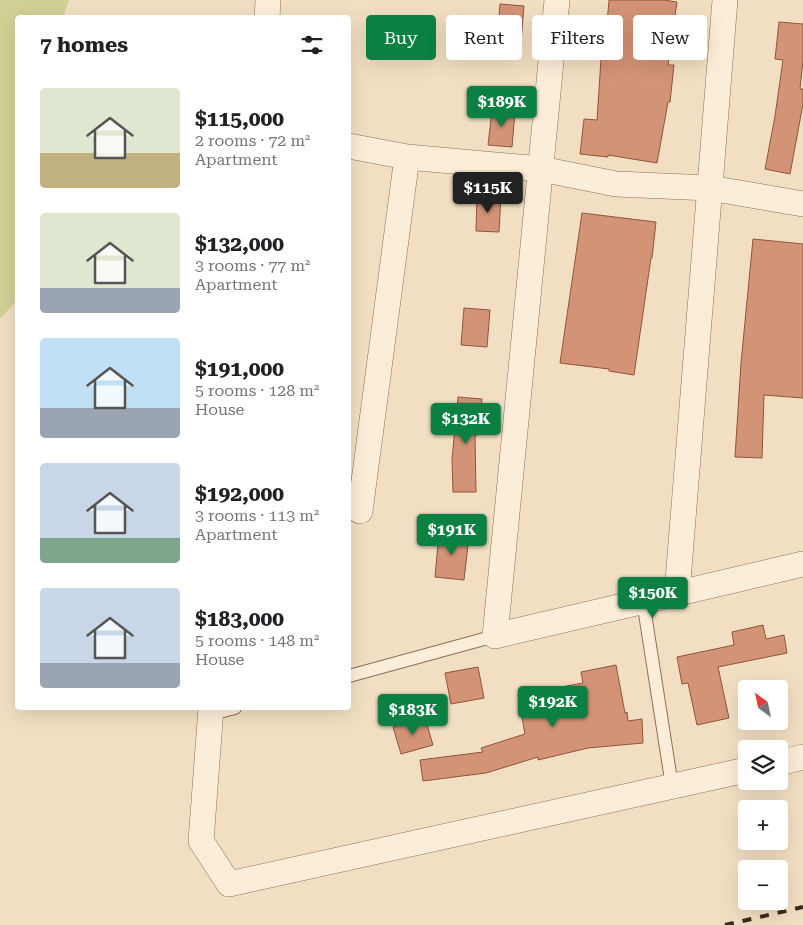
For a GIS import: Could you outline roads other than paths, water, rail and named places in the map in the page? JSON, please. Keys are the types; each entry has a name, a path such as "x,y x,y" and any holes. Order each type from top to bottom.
{"street":[{"path":"267,15 268,0"},
{"path":"556,0 495,636 803,564"},
{"path":"677,593 725,0"},
{"path":"351,146 407,157 541,169 616,184 710,188 803,204"},
{"path":"360,511 407,157"},
{"path":"211,711 201,841 228,884 738,772"},
{"path":"788,761 803,757"}],"lane":[{"path":"643,602 672,786"},
{"path":"351,675 495,636"}],"railway":[{"path":"725,925 803,907"}]}
